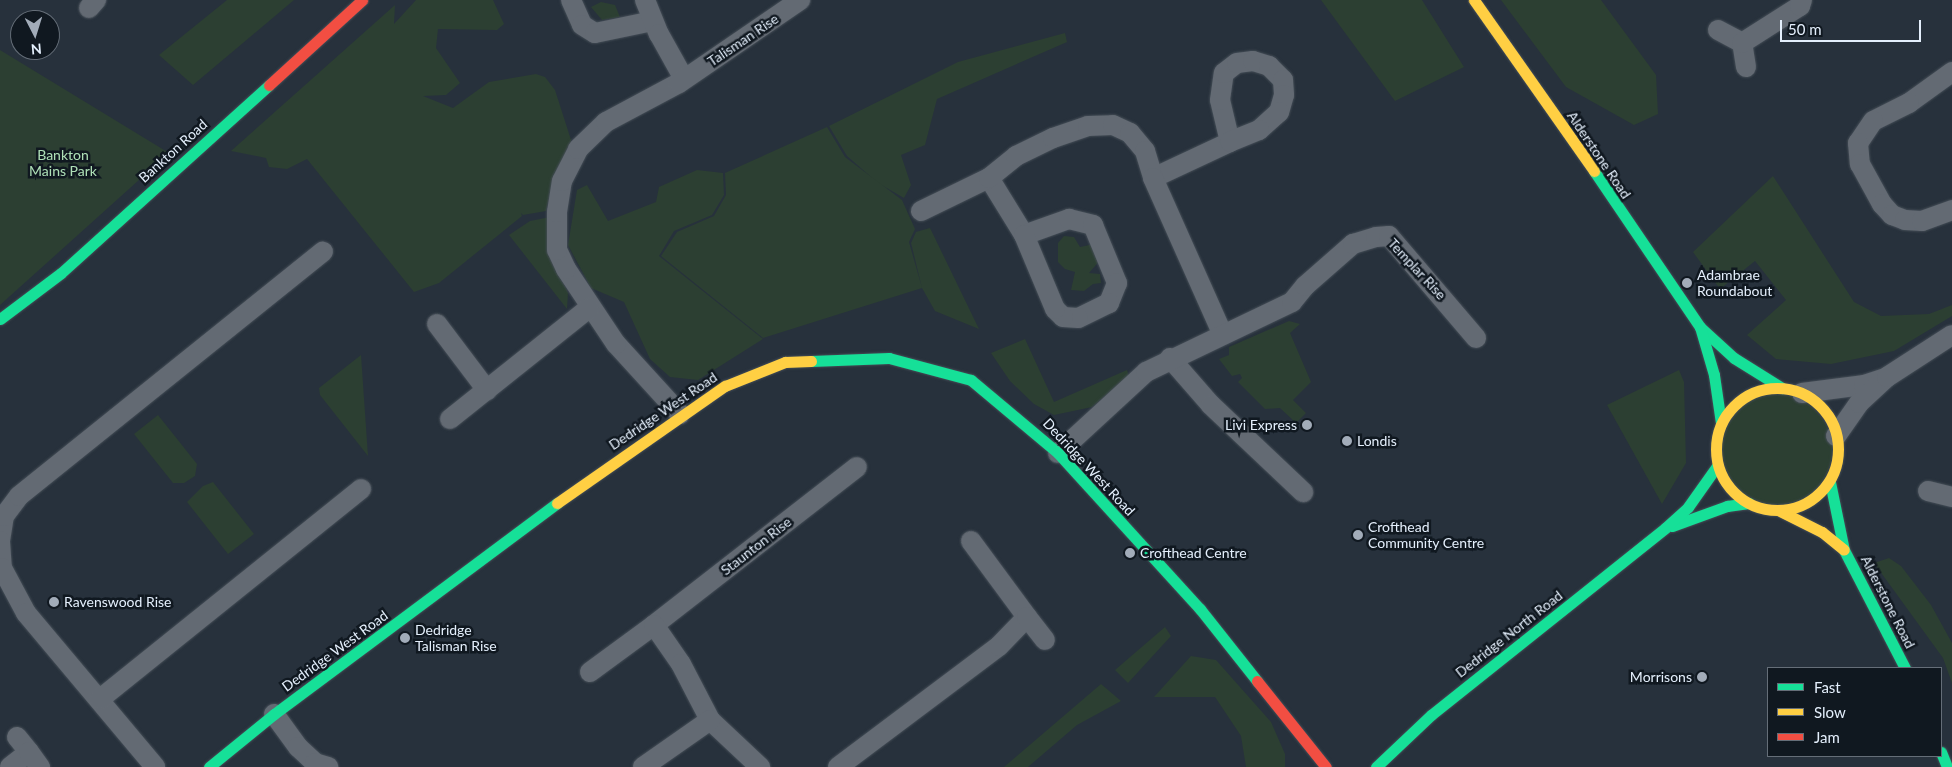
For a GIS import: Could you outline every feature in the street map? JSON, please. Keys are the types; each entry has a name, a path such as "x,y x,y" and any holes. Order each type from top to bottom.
{"street":[{"name":"Bankton Road","path":"0,319 61,273 362,0"},
{"path":"571,0 582,25 595,33 653,21"},
{"path":"645,0 653,21 684,79"},
{"name":"Talisman Rise","path":"680,414 648,382 589,308 557,250 557,212 562,181 578,149 606,122 684,79 800,0"},
{"name":"Alderstone Road","path":"1474,0 1508,45 1700,327 1734,358 1782,388"},
{"path":"1742,43 1800,6 1802,0"},
{"path":"1718,30 1742,43"},
{"path":"1742,43 1746,67"},
{"path":"1952,72 1910,103 1873,121 1858,144 1860,164 1882,204 1892,215 1905,220 1922,221 1952,210"},
{"path":"921,211 989,178 1016,156 1053,138 1088,126 1112,125 1130,133 1145,151 1153,178 1222,333"},
{"path":"1153,178 1230,142"},
{"path":"989,178 1024,234 1055,309 1063,316 1078,318 1109,303 1117,283 1092,225 1069,219 1024,234"},
{"name":"Templar Rise","path":"1058,452 1146,372 1222,333 1292,302 1304,286 1353,244 1389,236 1476,338"},
{"path":"155,767 100,699 26,613 2,568 0,548 4,516 19,496 323,252"},
{"path":"450,419 589,308"},
{"path":"437,324 487,390"},
{"name":"Alderstone Road","path":"1700,327 1714,375 1721,423"},
{"path":"1836,436 1859,403 1887,377 1952,335"},
{"name":"Dedridge West Road","path":"209,767 274,714 680,414 725,386 785,362 889,358 971,380 1058,452 1200,609 1326,767"},
{"path":"1170,358 1211,405 1303,492"},
{"path":"1802,393 1864,385 1887,377"},
{"path":"1782,388 1802,393 1819,404 1832,422 1838,449 1830,482 1819,496 1803,505 1780,510 1749,503 1726,484 1717,466 1715,445 1721,423 1733,406 1751,393 1782,388"},
{"name":"Dedridge North Road","path":"1376,767 1431,715 1665,528 1688,506 1717,466"},
{"name":"Staunton Rise","path":"590,672 654,625 858,467"},
{"name":"Alderstone Road","path":"1830,482 1844,550 1904,667"},
{"path":"100,699 361,489"},
{"path":"1928,491 1952,497"},
{"name":"Dedridge North Road","path":"1665,528 1727,506 1749,503"},
{"name":"Alderstone Road","path":"1780,510 1822,532 1844,550"},
{"path":"971,541 1045,640"},
{"path":"838,767 999,646 1027,616"},
{"path":"654,625 681,664 710,720 760,767"},
{"path":"274,714 298,747 315,763 328,767"},
{"path":"643,767 710,720"},
{"path":"10,767 29,752"},
{"path":"1942,754 1947,767"}],"green space":[{"path":"227,0 294,0 193,85 159,55"},
{"path":"416,0 493,0 504,24 497,30 438,29 436,48 460,83 446,95 423,96 453,108 489,82 536,74 545,77 555,90 572,143 553,182 546,211 523,215 521,213 522,216 439,283 414,292 307,159 287,169 269,167 266,158 231,151 395,5 394,24"},
{"path":"1321,0 1422,0 1464,67 1395,101"},
{"path":"1501,0 1601,0 1656,75 1658,114 1634,125 1566,87"},
{"path":"601,2 615,5 620,17 602,20 591,7"},
{"path":"1065,33 1067,42 937,99 925,145 901,155 911,185 904,198 878,183 847,156 829,126 958,62"},
{"name":"Bankton Mains Park","path":"0,50 10,56 10,60 16,60 169,153 0,305"},
{"path":"827,127 845,157 902,200 915,229 909,242 922,288 763,338 661,256 677,232 714,216 726,195 725,173"},
{"path":"697,170 723,173 724,195 712,215 674,231 659,256 763,339 698,380 670,377 650,359 624,302 591,288 568,245 577,190 587,185 608,221 656,202 659,187"},
{"path":"1773,176 1854,302 1881,316 1929,314 1952,305 1952,316 1894,351 1831,364 1776,359 1747,335 1786,300 1755,261 1720,289 1693,252"},
{"path":"550,217 553,260 568,293 567,309 509,235 530,221"},
{"path":"930,228 979,329 935,311 922,288 911,243 916,232"},
{"path":"1064,236 1074,237 1080,247 1094,244 1101,259 1089,273 1100,274 1101,283 1093,284 1084,291 1071,290 1075,272 1065,269 1058,262 1058,243"},
{"path":"1289,321 1300,324 1290,333 1311,382 1293,400 1306,413 1296,423 1280,408 1265,409 1238,382 1242,378 1240,374 1232,376 1219,359 1229,355 1229,347"},
{"path":"1025,339 1054,402 1127,370 1129,376 1092,407 1054,415 1034,404 1010,381 991,353"},
{"path":"361,355 368,456 320,395 319,388"},
{"path":"1679,370 1684,382 1686,463 1662,504 1607,405"},
{"path":"1776,394 1797,398 1815,411 1828,429 1832,450 1828,471 1815,489 1797,502 1776,506 1755,502 1737,489 1724,471 1720,450 1724,429 1737,411 1755,398"},
{"path":"158,415 197,464 195,476 184,483 173,483 134,434"},
{"path":"213,482 254,534 228,554 187,502 203,486"},
{"path":"1889,558 1901,566 1931,605 1952,643 1952,683 1943,658 1874,563"},
{"path":"1165,627 1171,636 1128,683 1115,670"},
{"path":"1191,656 1216,660 1271,722 1285,754 1285,767 1246,767 1241,736 1215,697 1154,697"},
{"path":"1101,684 1121,701 1077,725 1028,767 1004,767"}],"traffic: fast":[{"path":"0,319 61,273 269,85"},
{"path":"1594,171 1700,327 1734,358 1782,388"},
{"path":"1700,327 1714,375 1721,423"},
{"path":"811,361 889,358 971,380 1058,453 1200,609 1257,681"},
{"path":"1376,767 1431,715 1665,528 1688,507 1717,466"},
{"path":"1830,482 1844,550 1904,667"},
{"path":"209,767 274,714 557,503"},
{"path":"1672,526 1727,506 1749,503"},
{"path":"1942,754 1947,767"}],"traffic: slow":[{"path":"1474,0 1594,171"},
{"path":"557,503 725,386 785,362 811,361"},
{"path":"1777,388 1789,389 1800,393 1811,398 1820,406 1828,415 1833,426 1837,437 1838,449 1837,461 1833,472 1828,483 1820,492 1811,500 1800,505 1789,509 1777,510 1765,509 1754,505 1743,500 1734,492 1726,483 1721,472 1717,461 1716,449 1717,437 1721,426 1726,415 1734,406 1743,398 1754,393 1765,389 1777,388"},
{"path":"1780,511 1822,532 1844,550"}],"traffic: jam":[{"path":"269,85 362,0"},
{"path":"1257,681 1326,767"}],"place":[{"name":"Adambrae Roundabout","path":"1687,283"},
{"name":"Livi Express","path":"1307,425"},
{"name":"Londis","path":"1347,441"},
{"name":"Crofthead Community Centre","path":"1358,535"},
{"name":"Crofthead Centre","path":"1130,553"},
{"name":"Ravenswood Rise","path":"54,602"},
{"name":"Dedridge Talisman Rise","path":"405,638"},
{"name":"Morrisons","path":"1702,677"}]}
